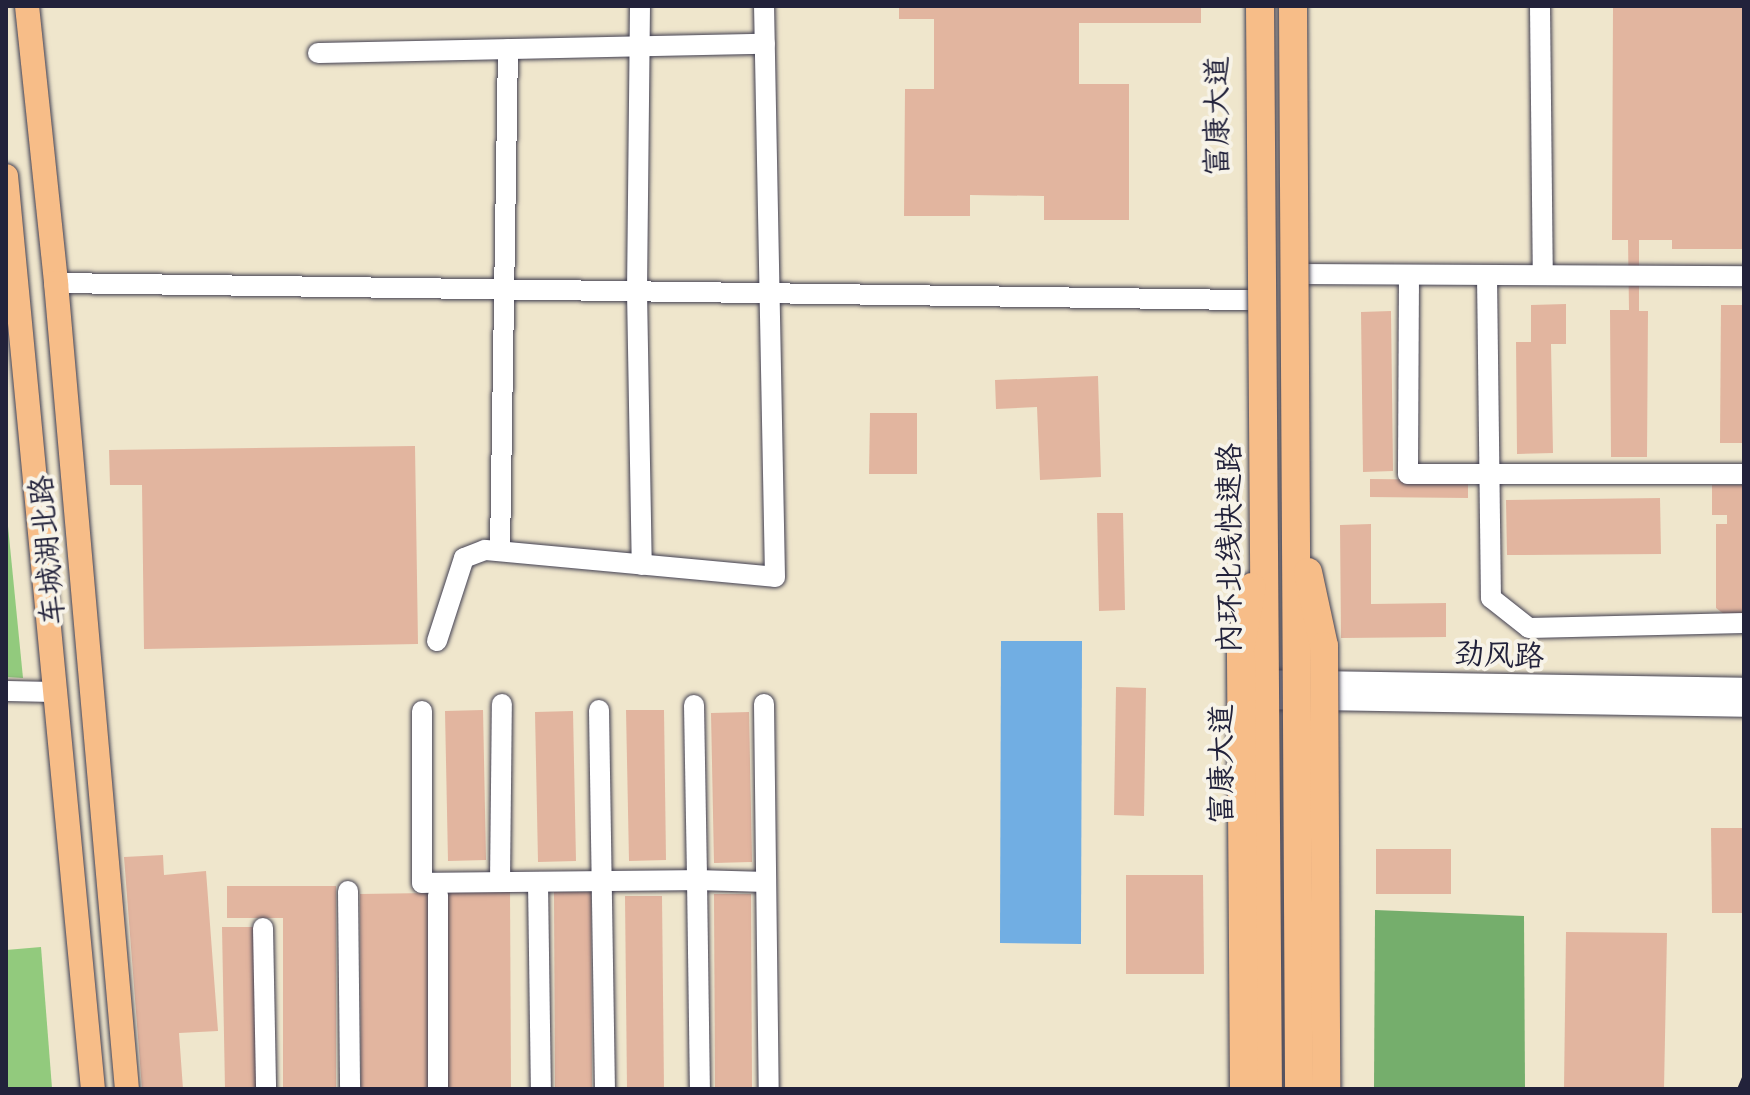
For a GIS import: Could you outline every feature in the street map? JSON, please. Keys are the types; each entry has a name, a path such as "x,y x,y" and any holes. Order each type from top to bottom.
{"highway":[{"name":"内环北线快速路","path":"1260,6 1268,1089"},
{"path":"1293,6 1299,1089"},
{"path":"1244,1089 1241,645 1258,559 1263,395"},
{"path":"1295,397 1305,558 1324,646 1326,1089"}],"main road":[{"name":"车城湖北路","path":"27,6 56,283 127,1089"},
{"name":"富康大道","path":"1249,6 1255,1089"},
{"path":"1305,6 1311,1089"},
{"name":"车城湖北路","path":"6,176 93,1089"}],"street":[{"path":"640,6 637,291 642,565"},
{"path":"437,641 464,558 485,550 775,577 764,6"},
{"path":"1540,6 1543,275"},
{"path":"318,53 765,44"},
{"path":"500,551 508,49"},
{"path":"1307,274 1744,276"},
{"path":"1487,275 1491,598 1529,628 1744,623"},
{"path":"1409,276 1408,474 1744,474"},
{"path":"56,283 1251,300"},
{"name":"劲风路","path":"1309,690 1744,688"},
{"name":"劲风路","path":"1253,689 1744,707"},
{"path":"6,691 55,692"},
{"path":"500,882 502,704"},
{"path":"764,704 769,1089"},
{"path":"694,705 700,1089"},
{"path":"599,710 605,1089"},
{"path":"422,711 422,883 500,882 533,886 601,881 766,882"},
{"path":"531,1089 533,886"},
{"path":"533,886 541,1089"},
{"path":"348,891 350,1089"},
{"path":"438,895 438,1089"},
{"path":"263,928 266,1089"}],"green space":[{"path":"6,506 23,678 6,677"},
{"path":"1375,910 1524,916 1525,1089 1374,1089"},
{"path":"41,947 52,1088 6,1089 6,950"}],"water":[{"path":"1001,641 1082,641 1081,944 1000,943"}],"building":[{"path":"899,6 1201,6 1201,23 1079,23 1079,84 1129,84 1129,220 1044,220 1044,196 970,195 970,216 904,216 905,89 934,89 934,19 899,19"},
{"path":"1613,6 1744,6 1744,249 1672,249 1672,240 1639,240 1639,311 1648,311 1647,457 1611,457 1610,310 1629,310 1628,240 1612,240"},
{"path":"1566,304 1566,344 1551,344 1553,453 1517,454 1516,342 1531,342 1531,305"},
{"path":"1721,305 1744,305 1744,443 1720,443"},
{"path":"1391,311 1393,471 1363,472 1361,312"},
{"path":"1098,376 1101,477 1040,480 1037,407 996,409 995,380"},
{"path":"870,413 917,413 917,474 869,474"},
{"path":"415,446 418,644 144,649 142,485 110,485 109,450"},
{"path":"1370,479 1468,480 1468,498 1370,497"},
{"path":"1712,485 1744,485 1744,618 1729,618 1716,608 1716,524 1727,524 1727,515 1712,515"},
{"path":"1660,498 1661,554 1507,555 1506,500"},
{"path":"1097,513 1123,513 1125,610 1099,611"},
{"path":"1371,524 1371,604 1446,603 1446,637 1341,638 1340,525"},
{"path":"1116,687 1146,688 1144,816 1114,815"},
{"path":"483,710 486,860 448,861 445,711"},
{"path":"626,710 664,710 666,860 629,861"},
{"path":"573,711 576,861 538,862 535,712"},
{"path":"749,712 752,862 714,863 711,713"},
{"path":"1711,828 1744,828 1744,913 1712,913"},
{"path":"1376,849 1451,849 1451,894 1376,894"},
{"path":"163,855 164,875 206,871 218,1031 179,1033 183,1089 142,1089 124,857"},
{"path":"1126,875 1203,875 1204,974 1126,974"},
{"path":"227,886 336,886 336,1089 283,1089 283,918 227,918"},
{"path":"447,888 510,888 511,1089 448,1089"},
{"path":"554,892 591,892 592,1089 555,1089"},
{"path":"428,893 430,1089 361,1089 360,894"},
{"path":"714,894 751,894 752,1089 715,1089"},
{"path":"625,896 662,896 664,1089 627,1089"},
{"path":"222,927 254,927 257,1089 225,1089"},
{"path":"1566,932 1667,933 1664,1089 1564,1089"}],"railway":[{"path":"1739,1089 1744,1077"}]}
